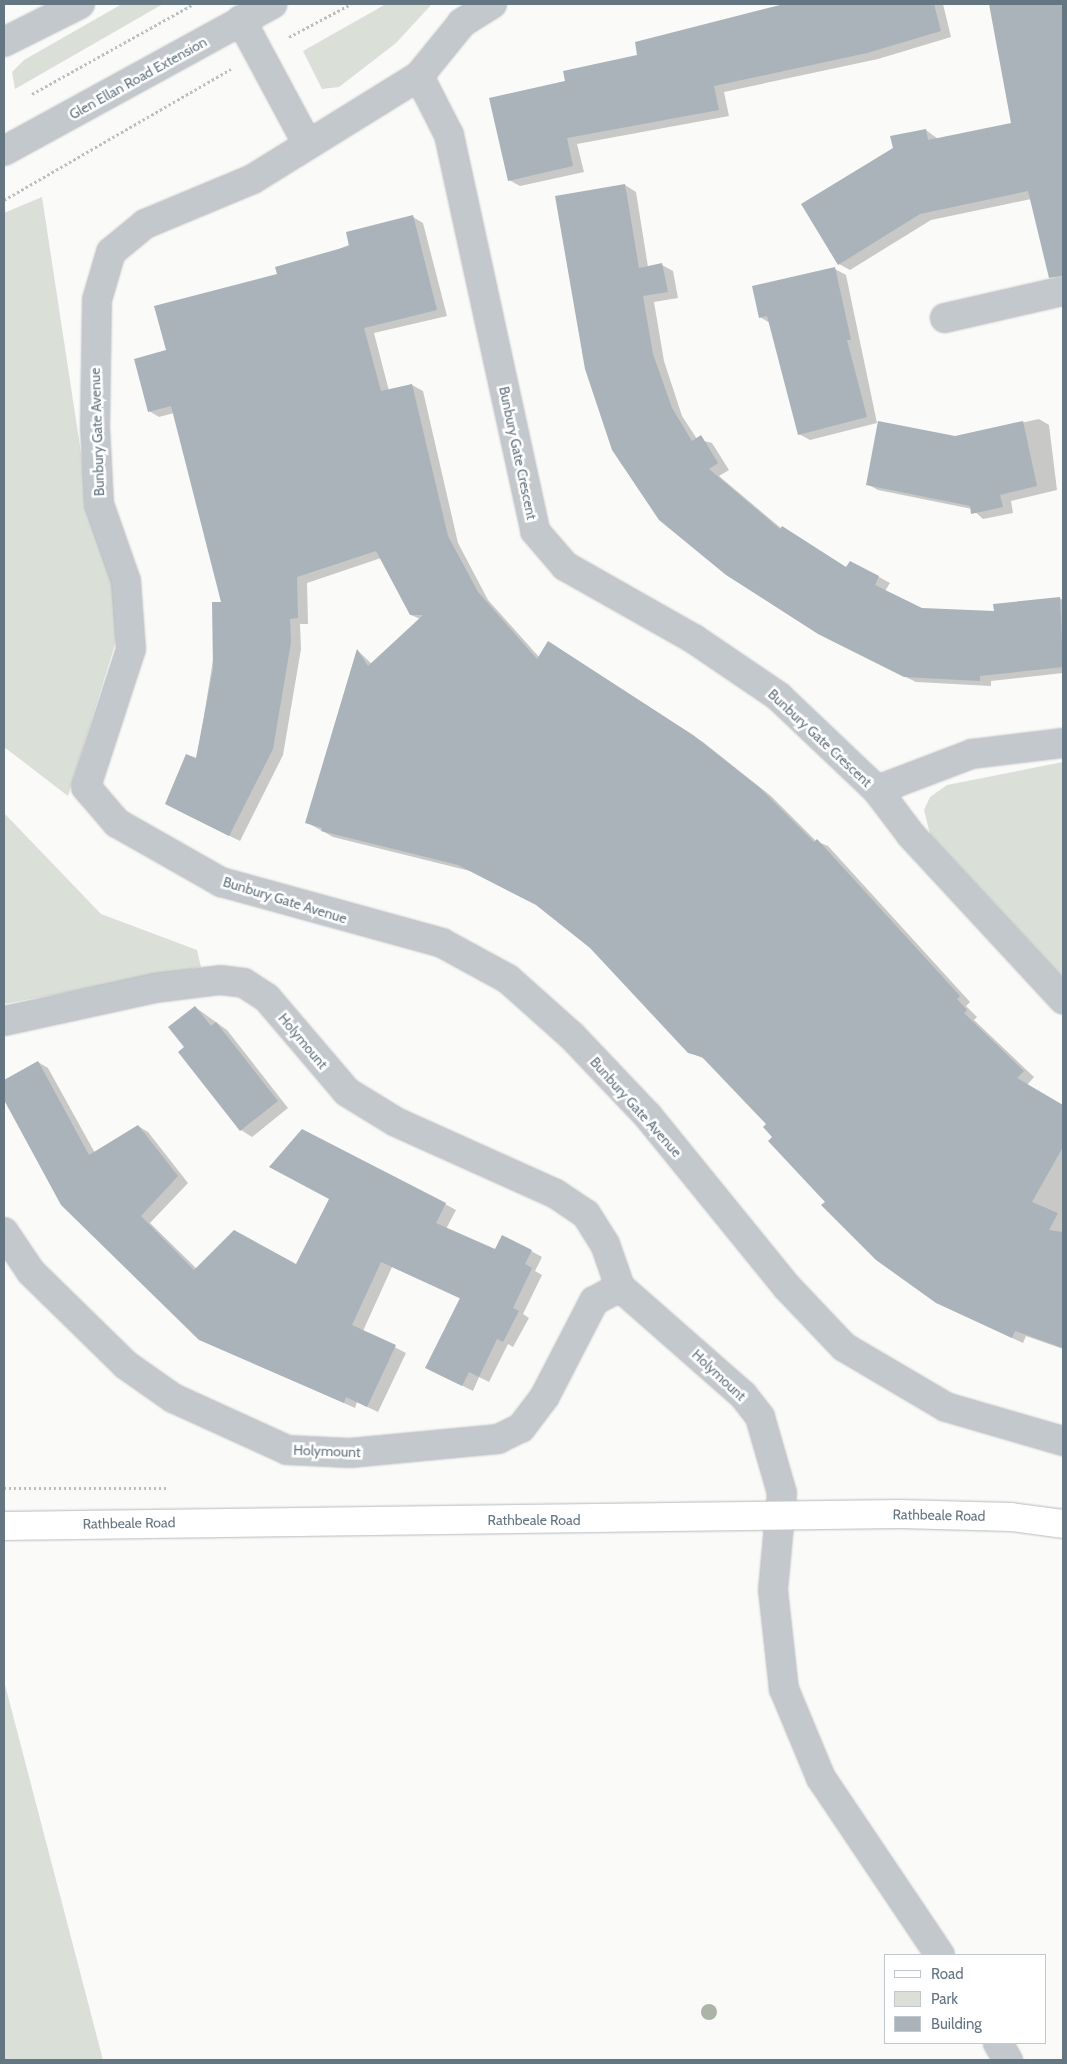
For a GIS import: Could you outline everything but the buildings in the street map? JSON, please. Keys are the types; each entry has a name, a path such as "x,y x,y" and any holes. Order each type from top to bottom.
{"main road":[{"name":"Rathbeale Road","path":"4,1526 783,1516 984,1516 1063,1524"}],"street":[{"path":"4,42 80,4"},
{"name":"Glen Ellan Road Extension","path":"4,151 272,4"},
{"name":"Bunbury Gate Avenue","path":"492,4 462,23 419,76 307,143 253,179 144,224 112,252 97,300 95,427 99,504 126,582 131,649 86,787 117,823 221,882 442,943 508,979 572,1036 648,1116 787,1287 844,1348 946,1408 1063,1441"},
{"path":"241,20 307,143"},
{"name":"Bunbury Gate Crescent","path":"419,76 449,135 535,531 565,566 694,639 778,696 877,790 911,835 1063,999"},
{"path":"945,318 1063,291"},
{"name":"Bunbury Gate Crescent","path":"877,790 972,754 1063,743"},
{"name":"Holymount","path":"4,1021 155,988 220,980 244,983 267,998 347,1092 396,1122 556,1194 586,1214 605,1244 620,1287 743,1395 760,1417 772,1445 783,1516 773,1590 784,1689 821,1778 939,1954"},
{"name":"Holymount","path":"4,1232 31,1272 126,1365 173,1398 287,1450 350,1454 498,1440 521,1428 545,1396 594,1302 620,1287"},
{"path":"999,2044 1008,2060"}],"path":[{"path":"25,99 194,4"},
{"path":"298,32 351,4"},
{"path":"4,200 223,74"}],"green space":[{"path":"122,4 163,4 15,89 12,72 24,60"},
{"path":"386,4 432,4 396,43 339,87 322,89 303,51"},
{"path":"42,197 90,512 114,583 116,641 68,796 4,747 4,213"},
{"path":"1063,762 1063,978 930,834 924,810 930,797 947,785"},
{"path":"4,813 101,914 197,950 201,967 4,1004"},
{"path":"4,1681 103,2060 4,2060"}]}
